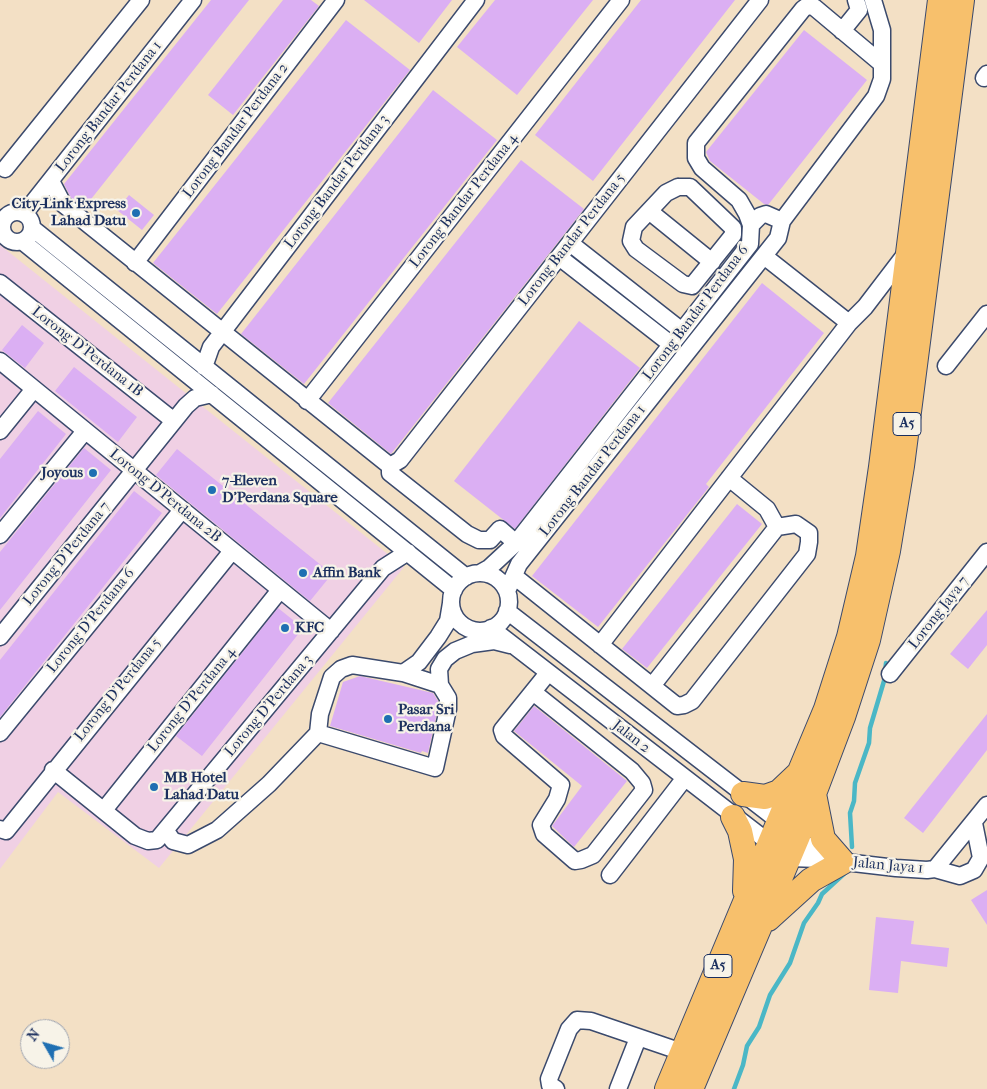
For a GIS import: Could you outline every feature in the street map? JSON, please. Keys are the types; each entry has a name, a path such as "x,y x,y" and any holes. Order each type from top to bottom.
{"highway":[{"name":"A5","path":"691,1089 760,927 780,852 789,829 801,771 826,709 848,637 868,556 940,0"},
{"name":"A5","path":"789,829 814,793 843,717 868,640 888,551 902,466 962,0"},
{"path":"743,794 765,797 779,792 801,771"},
{"path":"760,927 811,880 843,862 823,839 814,793"},
{"path":"733,816 740,832 746,859 744,905"},
{"name":"A5","path":"667,1089 744,905 780,852"}],"street":[{"path":"5,169 141,0"},
{"name":"Lorong Bandar Perdana 1","path":"9,227 35,200 194,0"},
{"name":"Lorong Bandar Perdana 2","path":"135,263 336,0"},
{"name":"Lorong Bandar Perdana 3","path":"204,367 211,347 222,332 476,0"},
{"name":"Lorong Bandar Perdana 4","path":"307,402 622,0"},
{"name":"Lorong Bandar Perdana 5","path":"384,462 400,460 760,0"},
{"path":"842,30 859,10 856,0"},
{"name":"Lorong Bandar Perdana 1","path":"507,591 519,564 778,238 782,221 876,96 882,79 882,30 874,0"},
{"path":"690,187 702,168 696,158 696,143 807,6 814,7 882,64"},
{"name":"Lorong Bandar Perdana 6","path":"473,575 489,568 516,542 750,244 751,225 739,200 702,168"},
{"path":"50,181 63,204 384,462 390,473 466,534 479,540 490,540 500,529 516,542"},
{"path":"692,286 686,286 675,278 636,249 631,241 634,227 666,192 678,187 690,187 733,228 733,235 692,286 690,295 694,316"},
{"path":"35,200 63,204"},
{"path":"649,211 712,262"},
{"path":"751,225 760,216 766,214 782,221"},
{"path":"9,227 204,367 473,575 496,578 507,591 508,611 504,618 491,628 473,630 464,626 458,620 453,596 408,552 9,227"},
{"path":"570,243 682,331"},
{"path":"600,645 848,323 865,306 907,252"},
{"path":"764,256 848,323"},
{"path":"559,257 672,345"},
{"name":"Lorong D'Perdana 1B","path":"0,283 174,421"},
{"path":"946,366 987,314"},
{"name":"Lorong D'Perdana 2B","path":"0,361 331,631"},
{"path":"0,431 34,389"},
{"name":"Lorong D'Perdana 7","path":"0,637 135,472 174,421 195,398 212,394"},
{"path":"0,535 85,431"},
{"path":"729,478 768,509 777,527"},
{"name":"Lorong D'Perdana 6","path":"0,733 182,510"},
{"path":"514,576 677,706 692,702 807,554 809,533 796,524 777,527 652,686"},
{"name":"Lorong D'Perdana 5","path":"3,830 232,551"},
{"name":"Lorong D'Perdana 3","path":"104,810 135,836 148,841 157,840 383,568 408,552"},
{"name":"Lorong Jaya 7","path":"890,674 987,552"},
{"path":"403,673 419,662 438,637 448,621 453,596 473,575"},
{"name":"Lorong D'Perdana 4","path":"104,810 280,590"},
{"name":"Jalan 2","path":"508,611 789,829 819,859"},
{"name":"Jalan 2","path":"491,628 780,852"},
{"path":"318,733 434,768 448,709 448,698 440,685 439,669 445,659 455,651 472,644 494,641 513,645"},
{"path":"166,831 173,840 188,845 217,830 269,784 318,733 320,714 332,677 341,669 352,665 403,673 440,685"},
{"path":"533,692 632,771 644,790 593,855 581,860 575,860 544,834 541,825 557,799 561,785 504,736 502,730 548,673"},
{"path":"53,770 104,810"},
{"path":"610,875 684,779"},
{"name":"Jalan Jaya 1","path":"780,852 843,862 927,870 935,869 987,805"},
{"path":"935,869 960,876 968,874 978,864 984,852 974,823"},
{"path":"556,1089 550,1085 548,1079 569,1029 577,1020 590,1021 682,1052"},
{"path":"618,1089 638,1038"}],"shaded area":[{"path":"0,245 404,567 159,868 58,792 0,869"}],"building":[{"path":"211,0 249,0 84,208 71,198 64,184"},
{"path":"283,0 311,0 319,6 233,115 208,95"},
{"path":"364,0 452,0 419,43"},
{"path":"495,0 593,0 517,95 457,47"},
{"path":"641,0 735,0 593,181 535,135"},
{"path":"346,20 410,70 217,314 153,263"},
{"path":"804,30 867,80 768,205 764,204 710,161 706,152"},
{"path":"433,90 497,140 304,384 241,334"},
{"path":"521,160 584,209 391,454 328,403"},
{"name":"City-Link Express Lahad Datu","path":"129,195 154,215 142,230 117,210"},
{"path":"762,283 824,333 706,484 709,487 598,627 532,576"},
{"path":"579,321 640,368 515,529 454,481"},
{"path":"22,325 44,343 25,368 2,350"},
{"path":"74,367 137,417 118,442 55,391"},
{"path":"38,411 66,434 0,518 0,459"},
{"path":"84,448 111,470 0,610 0,552"},
{"path":"177,449 332,574 310,601 156,475"},
{"path":"134,491 162,513 0,717 0,660"},
{"path":"737,504 762,524 647,668 622,649"},
{"path":"278,608 303,628 202,756 176,736"},
{"path":"987,610 987,645 968,669 950,654"},
{"name":"Pasar Sri Perdana","path":"360,676 433,693 438,701 438,708 428,753 422,751 421,753 330,726 343,682"},
{"path":"534,706 627,781 574,847 552,826 582,786 514,731"},
{"path":"987,714 987,750 923,833 904,818"},
{"path":"987,890 987,925 971,900"},
{"path":"876,917 914,921 911,944 949,948 947,967 901,961 898,993 869,990"}],"waterway":[{"path":"852,847 850,813 854,801 855,783 869,743 870,728 884,681 886,663"},
{"path":"734,1089 743,1065 747,1046 759,1027 770,995 790,963 804,923 822,894 846,872"}],"place":[{"name":"City-Link Express Lahad Datu","path":"136,213"},
{"name":"Joyous","path":"93,473"},
{"name":"7-Eleven D'Perdana Square","path":"212,490"},
{"name":"Affin Bank","path":"303,573"},
{"name":"KFC","path":"285,628"},
{"name":"Pasar Sri Perdana","path":"388,719"},
{"name":"MB Hotel Lahad Datu","path":"154,787"}]}
